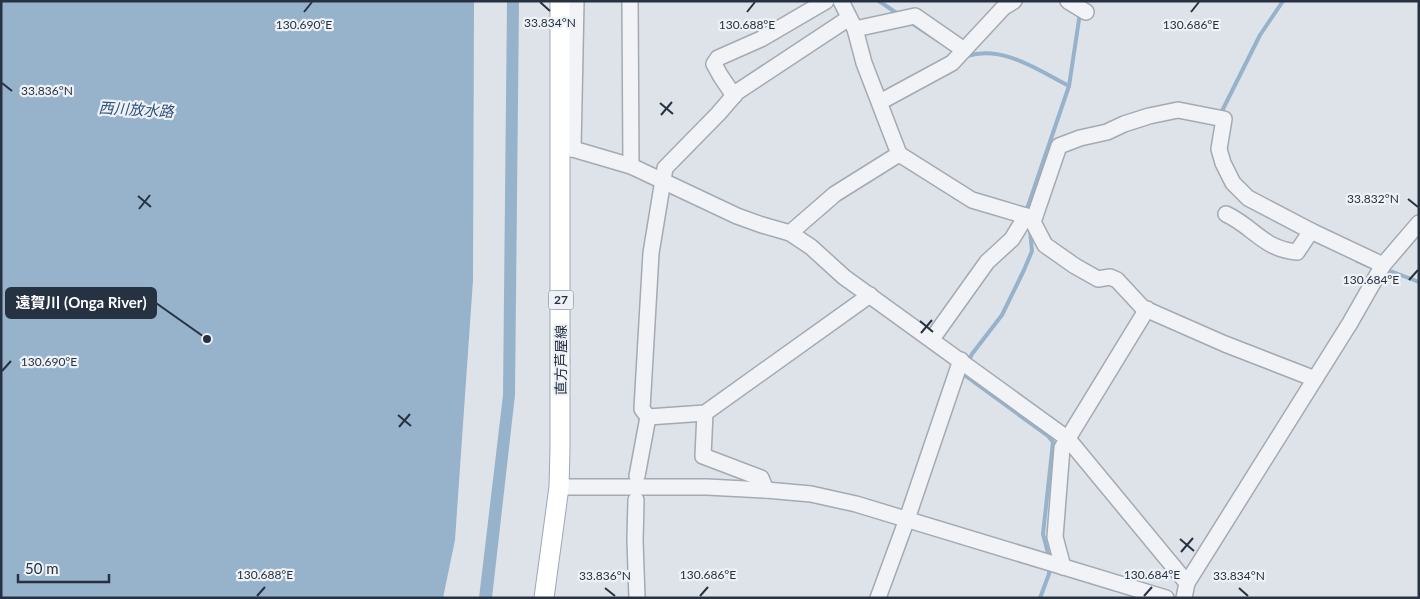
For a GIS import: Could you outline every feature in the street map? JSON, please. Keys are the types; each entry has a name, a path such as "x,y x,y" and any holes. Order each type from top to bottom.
{"main road":[{"name":"直方芦屋線","path":"544,598 559,487 566,149 560,1"}],"street":[{"path":"576,1 566,149 631,166 737,216 790,233 811,247 844,277 1068,439 1186,590 1383,265 1419,223"},
{"path":"630,1 631,166"},
{"path":"734,96 714,64 718,58 761,39 826,1"},
{"path":"841,1 852,24 864,63 900,154 972,200 1029,219 1045,246 1098,279 1110,277 1117,280 1143,308 1225,344 1315,379"},
{"path":"880,102 952,63 1004,7 1014,1"},
{"path":"1068,1 1086,12"},
{"path":"648,417 642,410 651,263 665,168 734,96 852,24 915,16 964,50"},
{"path":"932,339 988,262 1029,219 1059,146 1080,138 1107,132 1149,116 1178,110 1224,119 1219,149 1223,163 1233,183 1248,198 1383,265"},
{"path":"790,233 835,194 900,154"},
{"path":"1226,214 1237,219 1265,242 1283,251 1297,252 1311,230"},
{"path":"648,417 705,413 870,295"},
{"path":"1062,567 1054,536 1062,448 1147,309"},
{"path":"878,598 961,360"},
{"path":"705,413 703,456 761,478 766,490"},
{"path":"637,476 648,417"},
{"path":"559,487 708,487 811,494 856,504 1166,598"},
{"path":"636,500 637,598"}],"water":[{"name":"西川放水路","path":"1,1 474,1 473,280 455,540 443,598 1,598"},
{"path":"507,1 519,1 515,395 492,598 479,598 503,395"}],"waterway":[{"path":"879,1 898,14"},
{"path":"1220,115 1260,35 1283,1"},
{"path":"1028,213 1027,209 1069,86 1080,13"},
{"path":"910,22 942,43"},
{"path":"967,56 980,53 1007,56 1069,86"},
{"path":"968,362 1002,315 1024,270 1032,251 1030,230"},
{"path":"1357,261 1376,269"},
{"path":"1383,270 1419,282"},
{"path":"964,371 963,374 1048,436 1053,442 1043,534 1049,557"},
{"path":"1040,598 1049,574 1049,567"}],"place":[{"name":"遠賀川 (Onga River)","path":"207,339"}]}
